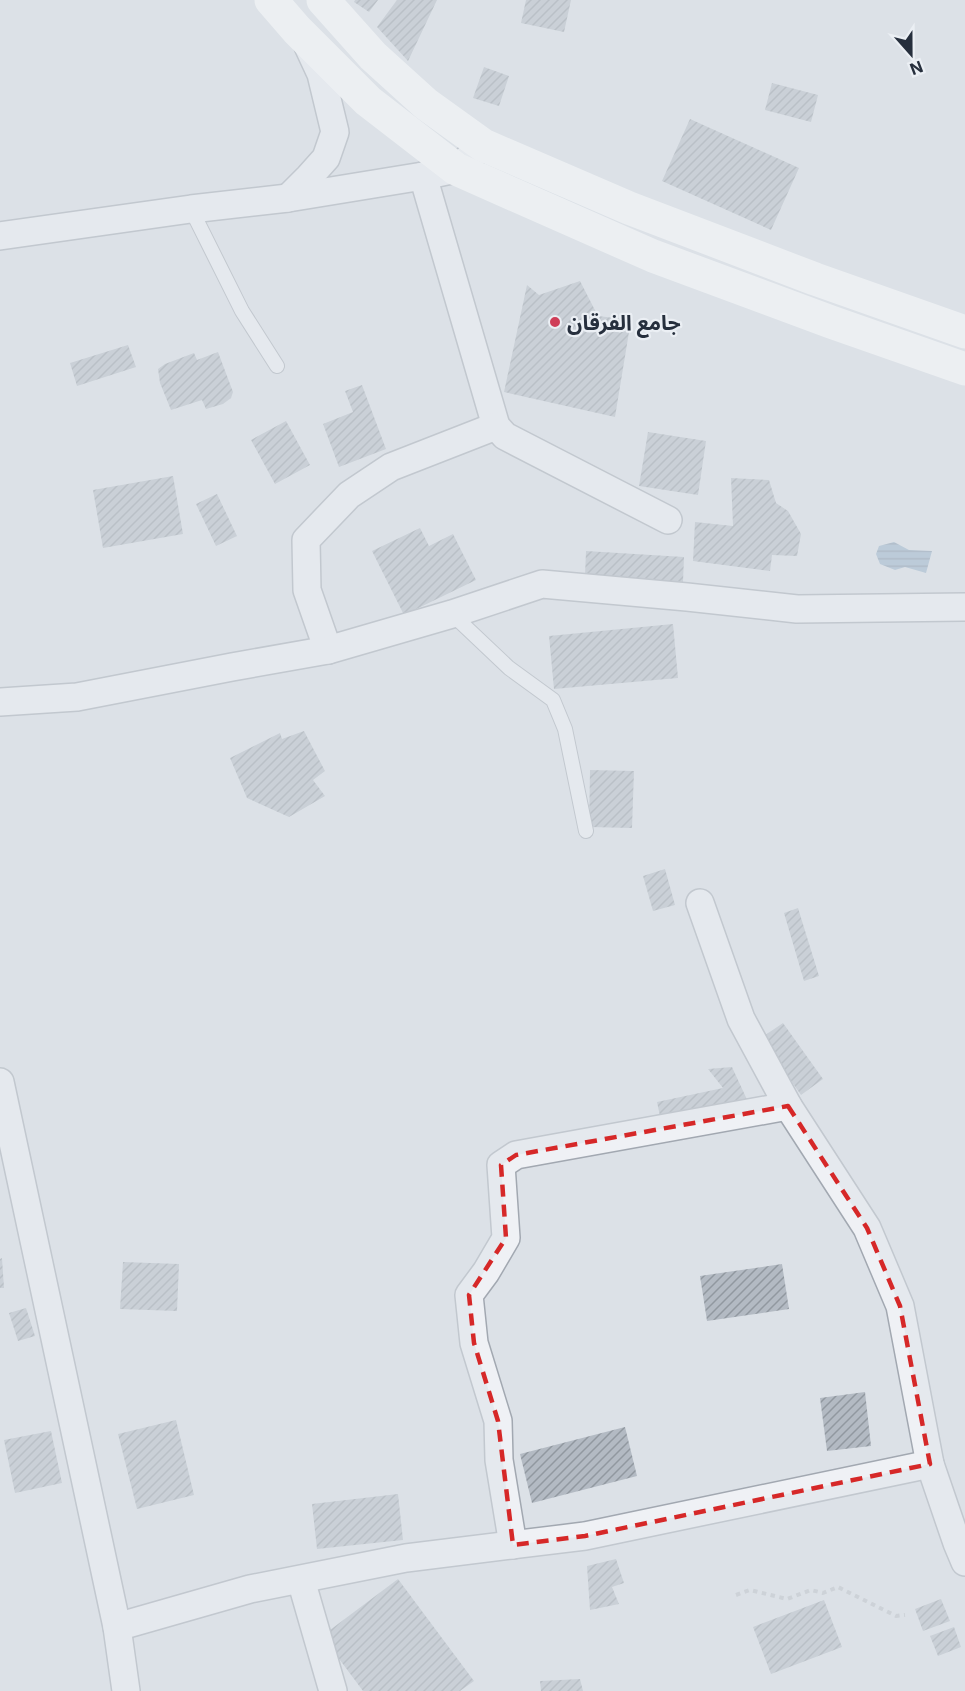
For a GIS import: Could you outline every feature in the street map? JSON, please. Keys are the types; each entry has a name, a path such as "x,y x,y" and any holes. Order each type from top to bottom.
{"main road":[{"path":"271,0 302,35 368,101 456,169 653,256 965,369"},
{"path":"323,0 373,56 426,104 483,145 628,208 815,279 965,332"}],"street":[{"path":"288,198 326,158 335,132 321,74 302,35"},
{"path":"0,236 288,198 423,176 456,169 483,145"},
{"path":"423,176 496,426 505,436 668,520"},
{"path":"328,650 307,590 306,540 349,495 391,467 496,426"},
{"path":"0,702 77,697 328,650 452,614 542,584 797,609 965,607"},
{"path":"700,903 741,1019 788,1106 867,1228 900,1306 930,1464 965,1562"},
{"path":"0,1082 117,1627 126,1691"},
{"path":"513,1545 499,1460 498,1421 474,1343 469,1295 506,1238 501,1166 516,1155 788,1106"},
{"path":"117,1627 250,1589 406,1558 585,1536 930,1464"},
{"path":"302,1580 333,1691"}],"lane":[{"path":"191,209 242,311 277,366"},
{"path":"452,614 509,668 554,700 565,729 586,831"}],"path":[{"path":"736,1595 750,1590 787,1599 811,1590 823,1593 838,1587 896,1616 905,1615"}],"highlighted area":[{"path":"788,1106 867,1228 900,1306 930,1464 585,1536 513,1545 498,1421 474,1343 469,1295 506,1238 501,1165 516,1155"}],"water":[{"path":"894,542 909,550 932,551 926,573 905,567 895,570 880,564 876,554 879,546"}],"building":[{"path":"355,0 378,0 369,12 354,2"},
{"path":"397,0 437,0 408,61 377,27"},
{"path":"526,0 571,0 564,32 521,23"},
{"path":"484,67 509,76 499,106 473,98"},
{"path":"772,83 818,95 811,122 765,110"},
{"path":"690,119 799,168 771,230 662,181"},
{"path":"580,281 598,316 631,320 615,417 504,392 527,285 539,295"},
{"path":"128,345 136,367 77,386 70,363"},
{"path":"218,352 233,392 231,398 223,404 206,409 202,400 171,410 160,383 158,369 194,353 197,360"},
{"path":"362,385 386,449 339,467 323,424 353,412 345,391"},
{"path":"286,421 310,465 275,484 251,440"},
{"path":"648,432 706,441 698,495 639,486"},
{"path":"173,476 183,534 103,548 93,490"},
{"path":"731,478 769,480 776,503 788,511 801,534 797,556 772,555 770,571 693,561 695,522 733,526"},
{"path":"217,494 237,536 216,546 196,504"},
{"path":"420,528 429,546 453,534 476,580 404,615 372,551"},
{"path":"586,551 684,557 683,582 585,576"},
{"path":"673,624 678,678 554,689 549,636"},
{"path":"304,731 325,771 313,780 325,796 289,817 247,798 230,758 280,733 282,739"},
{"path":"590,770 634,771 632,828 589,827"},
{"path":"665,869 675,905 653,911 643,876"},
{"path":"798,908 819,976 804,981 784,913"},
{"path":"783,1023 823,1079 801,1095 761,1038"},
{"path":"732,1067 750,1106 661,1121 657,1102 723,1088 708,1069"},
{"path":"2,1258 4,1288 0,1288 0,1259"},
{"path":"123,1262 179,1264 177,1311 120,1309"},
{"path":"782,1264 789,1309 707,1321 700,1276"},
{"path":"26,1308 35,1336 18,1341 9,1313"},
{"path":"865,1392 871,1446 827,1451 820,1398"},
{"path":"176,1420 194,1495 137,1509 118,1434"},
{"path":"625,1427 637,1476 532,1503 520,1454"},
{"path":"51,1431 62,1483 15,1493 4,1440"},
{"path":"398,1494 403,1540 317,1549 312,1504"},
{"path":"616,1559 624,1583 612,1587 619,1604 590,1610 587,1566"},
{"path":"398,1579 474,1681 460,1691 363,1691 322,1636"},
{"path":"941,1599 950,1621 923,1631 915,1609"},
{"path":"824,1600 842,1647 771,1674 753,1627"},
{"path":"954,1627 961,1647 938,1656 930,1636"},
{"path":"580,1679 583,1691 541,1691 540,1681"}],"place":[{"name":"جامع الفرقان","path":"555,322"}]}
